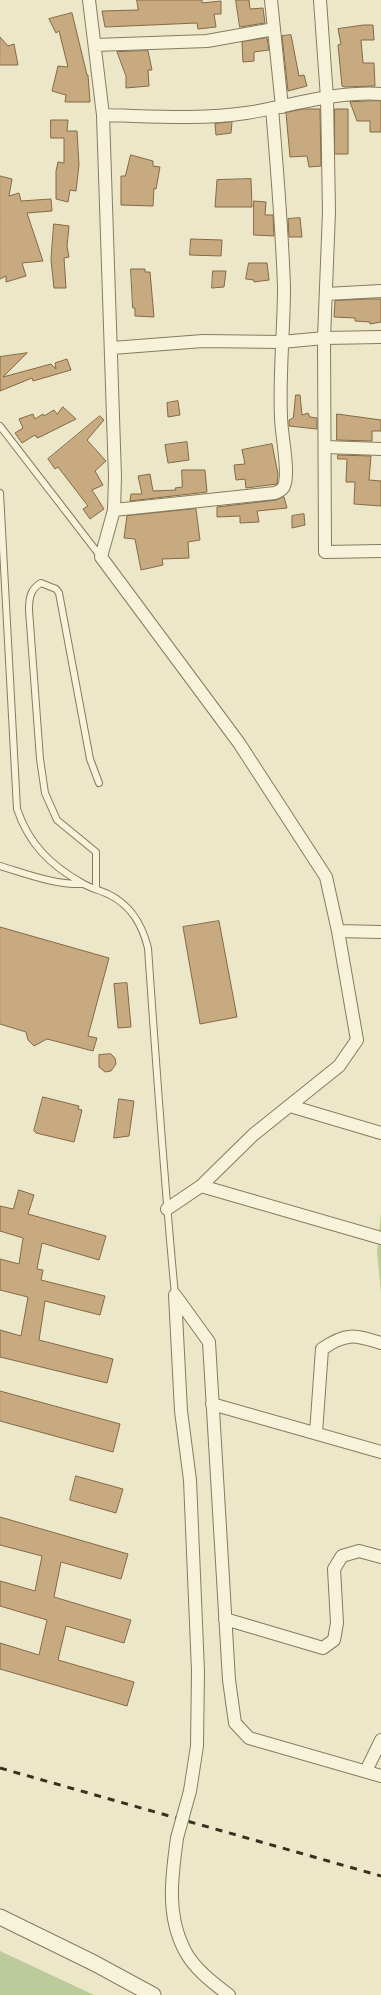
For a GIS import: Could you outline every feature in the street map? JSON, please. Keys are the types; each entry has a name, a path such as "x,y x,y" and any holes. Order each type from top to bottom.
{"street":[{"path":"114,510 268,494 281,490 286,479 281,418 284,288 274,29 271,0"},
{"path":"320,0 327,98 329,212 324,338 325,552 381,550"},
{"path":"88,1 95,45 103,115 112,348 112,404 115,477 114,510 101,557 239,743 326,876 338,931 357,1040 339,1066 253,1135 201,1186 167,1209"},
{"path":"95,45 207,41 274,29"},
{"path":"103,115 214,116 277,108 339,95 381,94"},
{"path":"326,294 381,291"},
{"path":"112,348 203,341 282,342 324,338 381,337"},
{"path":"325,447 381,449"},
{"path":"338,931 381,932"},
{"path":"290,1106 381,1133"},
{"path":"201,1186 381,1238"},
{"path":"175,1295 209,1342 229,1680 234,1723 249,1738 381,1776"},
{"path":"175,1295 181,1411 190,1480 198,1671 197,1746 190,1791 177,1838 171,1882 172,1904 176,1927 184,1950 198,1968 229,1995"},
{"path":"316,1433 322,1349 336,1340 356,1336 381,1343"},
{"path":"212,1404 381,1452"},
{"path":"225,1619 323,1648 334,1640 337,1622 334,1569 342,1556 359,1551 381,1557"},
{"path":"366,1771 381,1740"},
{"path":"0,1917 94,1962 153,1995"}],"lane":[{"path":"0,426 101,557"},
{"path":"0,493 17,809 27,834 35,846 52,863 83,884 109,894 125,905 136,917 145,936 148,948 167,1209 175,1295"},
{"path":"96,889 96,852 57,820 45,793 40,759 29,610 29,599 32,591 41,583 56,589 59,593 90,759 99,783"},
{"path":"0,866 52,881 83,884"}],"green space":[{"path":"381,1213 381,1294 377,1252"},
{"path":"0,1951 94,1995 0,1995"}],"building":[{"path":"137,0 202,0 202,3 221,1 221,14 214,14 216,27 198,29 197,23 105,27 102,11 138,10"},
{"path":"236,0 249,0 250,9 263,8 265,23 240,27"},
{"path":"72,13 88,75 90,102 65,102 66,95 52,91 58,66 68,67 59,31 56,33 49,19"},
{"path":"373,25 374,40 361,40 363,63 374,63 375,86 342,86 338,45 341,44 338,29"},
{"path":"291,35 299,76 304,75 307,86 288,91 282,36"},
{"path":"0,37 8,46 14,44 18,65 0,65"},
{"path":"267,38 269,50 254,52 254,61 243,62 242,42"},
{"path":"148,51 152,70 148,70 149,86 126,88 126,76 117,52"},
{"path":"381,101 381,132 370,132 370,121 357,121 350,102"},
{"path":"303,109 320,109 321,166 309,167 307,156 290,157 286,113"},
{"path":"335,109 348,109 348,154 335,154"},
{"path":"51,120 68,120 67,131 77,131 79,165 76,191 70,190 68,202 56,199 56,171 58,162 64,163 64,138 51,138"},
{"path":"232,122 231,133 216,135 215,124"},
{"path":"131,155 153,161 153,166 160,167 156,189 154,188 153,206 121,205 121,176 125,176"},
{"path":"0,176 12,179 9,196 19,193 21,201 51,199 52,211 27,213 43,261 22,263 26,276 6,282 6,276 0,279"},
{"path":"251,179 252,207 215,207 217,180"},
{"path":"254,201 266,202 265,215 273,215 274,236 254,235"},
{"path":"300,218 302,237 289,237 288,219"},
{"path":"54,224 69,226 67,246 69,257 64,258 66,288 54,288 51,260"},
{"path":"191,239 222,240 221,256 190,255"},
{"path":"249,263 267,263 269,280 254,282 254,280 246,279"},
{"path":"131,269 145,269 145,272 150,272 154,317 135,316 135,308 133,308"},
{"path":"213,271 226,271 224,287 212,288"},
{"path":"381,299 381,322 370,324 370,322 355,321 355,318 334,317 335,301"},
{"path":"27,353 3,377 51,364 56,369 55,363 67,359 71,370 33,381 32,378 0,391 0,357"},
{"path":"296,395 300,395 302,415 308,413 310,417 317,418 317,429 289,426 289,420 293,418"},
{"path":"178,401 180,415 168,417 167,403"},
{"path":"63,407 76,419 37,438 35,435 22,443 15,433 23,428 19,419 33,414 35,419 54,410 57,414"},
{"path":"337,414 381,420 381,431 372,431 372,441 337,440"},
{"path":"100,416 104,420 87,440 106,461 95,471 103,485 92,490 104,509 90,519 83,509 88,506 58,467 55,469 48,459"},
{"path":"187,442 189,460 168,463 165,445"},
{"path":"272,444 278,474 277,484 246,488 245,479 236,480 234,465 245,464 242,450"},
{"path":"338,455 371,456 369,480 381,481 381,506 354,504 355,482 346,482 347,459 338,459"},
{"path":"182,470 205,470 207,492 130,501 131,494 142,494 138,476 150,474 153,491 176,490 175,488 182,487"},
{"path":"284,497 287,508 257,511 259,522 240,523 240,516 217,517 217,507 276,500"},
{"path":"196,509 200,540 188,542 189,558 162,559 163,565 141,570 135,539 124,538 127,516"},
{"path":"304,514 305,525 292,528 292,516"},
{"path":"219,921 237,1017 200,1024 183,927"},
{"path":"0,927 109,958 88,1036 97,1038 93,1051 47,1039 34,1046 28,1040 26,1032 0,1024"},
{"path":"127,983 131,1027 118,1028 114,984"},
{"path":"111,1054 115,1058 116,1064 111,1071 105,1072 99,1067 99,1055"},
{"path":"43,1097 79,1106 78,1109 82,1110 74,1142 36,1133 34,1131"},
{"path":"119,1099 134,1101 129,1136 114,1138"},
{"path":"19,1190 34,1195 28,1214 106,1236 99,1260 42,1243 37,1269 43,1270 41,1280 105,1296 100,1315 45,1301 39,1340 113,1359 107,1383 0,1357 0,1330 21,1336 28,1297 0,1290 0,1259 19,1264 23,1238 0,1231 0,1206 13,1209"},
{"path":"0,1391 120,1424 113,1452 0,1421"},
{"path":"76,1476 123,1489 116,1513 70,1500"},
{"path":"0,1517 128,1554 121,1579 61,1562 54,1597 131,1620 124,1643 66,1626 58,1660 134,1682 127,1706 0,1669 0,1643 39,1655 47,1620 0,1606 0,1581 35,1591 42,1556 0,1545"}],"railway":[{"path":"0,1768 381,1876"}]}
